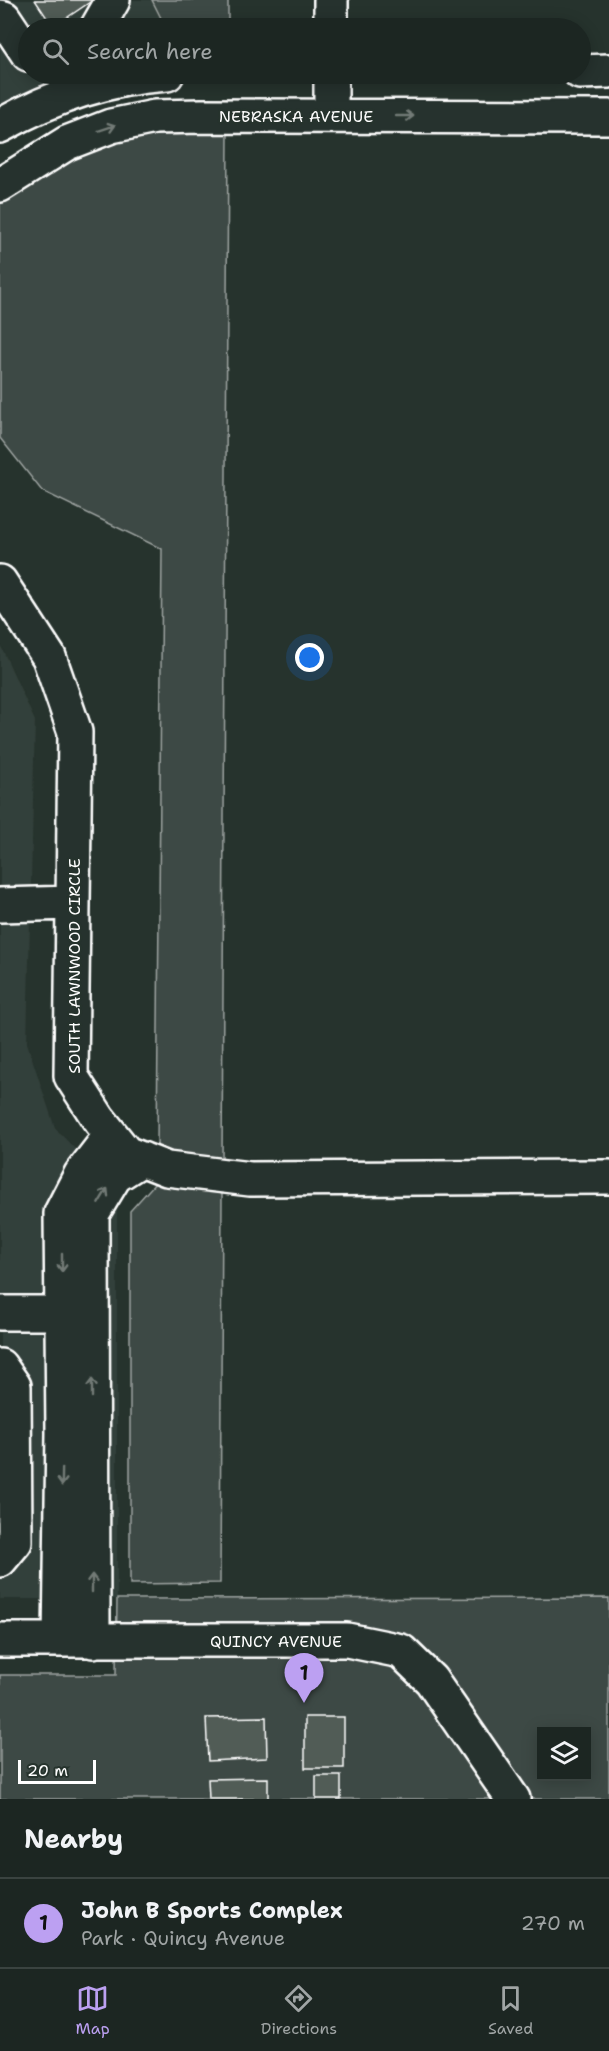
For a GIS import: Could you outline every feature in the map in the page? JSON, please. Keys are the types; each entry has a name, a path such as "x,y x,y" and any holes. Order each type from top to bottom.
{"street":[{"path":"103,18 113,0"},
{"path":"331,0 331,18"},
{"path":"0,17 4,18 18,39"},
{"path":"591,72 609,71"},
{"path":"0,126 46,87 80,84"},
{"path":"331,84 331,116"},
{"path":"46,87 67,142"},
{"name":"NEBRASKA AVENUE","path":"0,184 67,142 111,126 156,117 609,117"},
{"name":"SOUTH LAWNWOOD CIRCLE","path":"0,582 49,657 75,732 71,1076 98,1118 126,1153 167,1169 250,1179 609,1177"},
{"path":"0,905 73,903"},
{"path":"93,1641 77,1433 77,1313 62,1213 81,1174 111,1135"},
{"path":"77,1313 92,1214 115,1176 142,1159"},
{"path":"4,1306 77,1313"},
{"path":"0,1366 14,1386 15,1542 0,1560"},
{"path":"14,1433 77,1433"},
{"path":"60,1640 77,1433"},
{"name":"QUINCY AVENUE","path":"0,1640 347,1640 401,1651 431,1680 513,1799"}],"shaded area":[{"path":"0,0 152,0 161,18 18,18 18,84 48,84 0,109"},
{"path":"152,0 228,0 228,18 161,18"},
{"path":"228,131 222,1161 170,1154 157,1149 162,549 42,491 0,438 0,204 16,190 54,166 95,147 138,135 159,132"},
{"path":"0,644 35,721 27,1043 55,1128 117,1193 117,1599 0,1599"},
{"path":"157,1181 222,1191 220,1583 130,1584 130,1211"},
{"path":"609,1598 609,1799 0,1799 0,1675 116,1675 117,1599"}],"building":[{"path":"35,0 93,0 66,18 47,18"},
{"path":"266,1717 267,1758 208,1761 206,1718"},
{"path":"305,1717 344,1717 344,1768 305,1768"},
{"path":"316,1776 341,1776 341,1799 316,1799"},
{"path":"268,1778 268,1799 209,1799 208,1779"}],"place":[{"name":"John B Sports Complex","path":"304,1703"}]}
